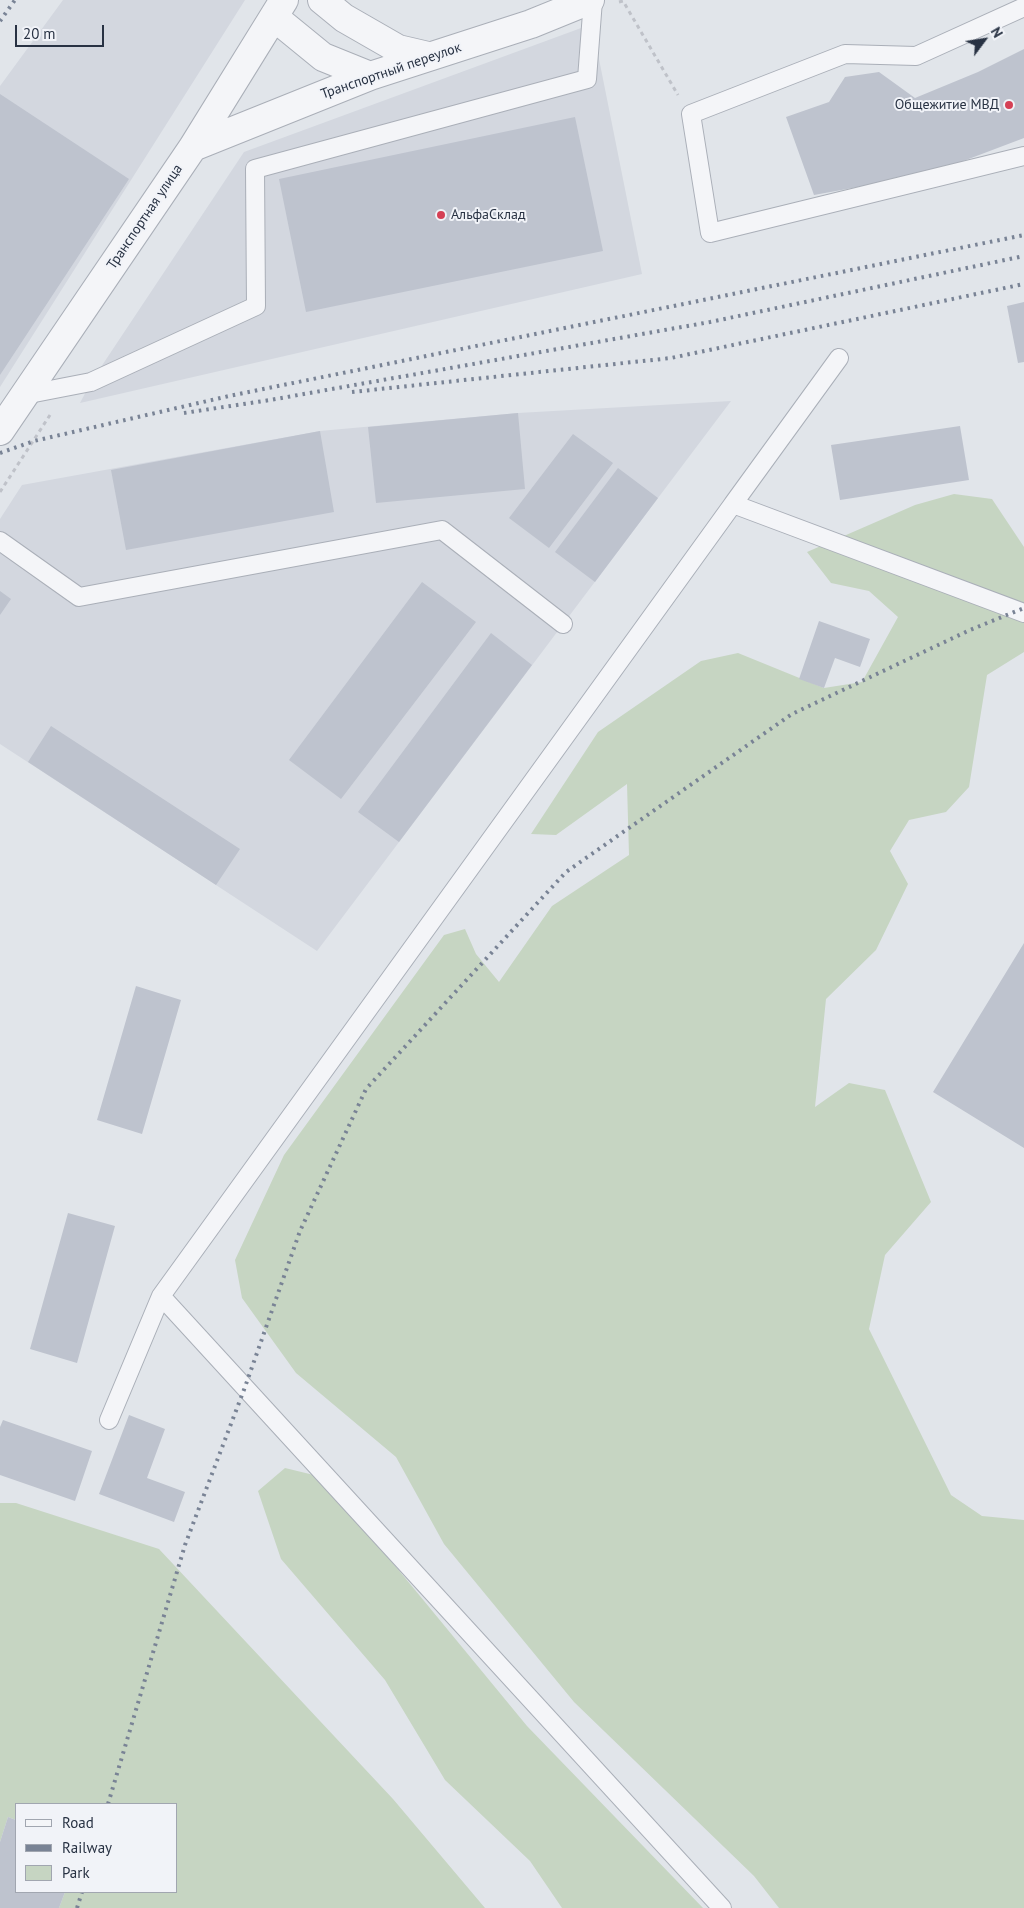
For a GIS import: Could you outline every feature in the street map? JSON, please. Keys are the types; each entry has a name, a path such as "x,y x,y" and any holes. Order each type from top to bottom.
{"street":[{"path":"322,0 344,18 398,49 428,56"},
{"name":"Транспортный переулок","path":"193,147 370,76 592,4"},
{"path":"279,9 323,57 370,76"},
{"name":"Транспортная улица","path":"0,431 193,147 279,9"}],"lane":[{"path":"24,395 91,382 256,306 255,169 586,79 592,4"},
{"path":"1024,7 916,56 845,54 691,114 710,233 1024,156"},
{"path":"109,1420 162,1296 839,358"},
{"path":"734,504 1024,613"},
{"path":"0,541 79,597 442,530 563,624"},
{"path":"162,1296 722,1908"}],"path":[{"path":"592,4 623,0 691,114"},
{"path":"0,492 34,441"}],"shaded area":[{"path":"63,0 245,0 0,387 0,86"},
{"path":"592,24 642,274 80,403 91,382 244,152"},
{"path":"731,401 317,951 0,744 0,519 22,485 320,431 518,413"}],"green space":[{"path":"954,494 992,499 1024,547 1024,652 987,675 969,787 946,812 909,820 890,851 908,884 876,950 826,999 815,1107 849,1083 885,1090 931,1202 885,1255 869,1329 951,1495 982,1516 1024,1520 1024,1908 779,1908 754,1876 574,1702 444,1544 396,1457 296,1373 242,1298 235,1260 284,1155 444,935 465,929 476,954 499,982 552,906 629,855 627,784 556,835 531,834 598,732 701,661 738,653 824,688 862,682 898,617 869,591 831,583 807,552 915,505"},
{"path":"285,1468 322,1477 527,1726 703,1908 562,1908 530,1861 445,1780 385,1680 281,1559 258,1491"},
{"path":"0,1503 16,1503 159,1549 393,1799 485,1908 59,1908 65,1893 178,1893 178,1803 15,1803 15,1820 8,1817 0,1842"}],"building":[{"path":"1024,49 1024,138 929,174 814,195 786,117 829,102 845,77 879,72 915,98 978,72"},
{"path":"0,94 129,179 0,375"},
{"name":"АльфаСклад","path":"575,117 603,251 306,312 279,179"},
{"path":"1024,302 1024,362 1018,363 1007,306"},
{"path":"518,413 525,489 376,503 368,427"},
{"path":"960,426 969,480 840,500 831,445"},
{"path":"320,431 334,512 126,550 111,470"},
{"path":"573,434 613,463 549,548 509,518"},
{"path":"618,468 658,498 595,582 555,552"},
{"path":"422,582 476,622 341,799 289,760"},
{"path":"0,591 11,599 0,615"},
{"path":"819,621 870,639 860,667 835,658 824,688 799,679"},
{"path":"491,633 532,665 399,842 358,812"},
{"path":"51,726 240,849 216,885 28,762"},
{"path":"1024,943 1024,1148 933,1092"},
{"path":"136,986 181,1000 142,1134 97,1120"},
{"path":"68,1213 115,1226 77,1363 30,1349"},
{"path":"129,1415 165,1429 147,1478 185,1492 174,1522 99,1494"},
{"path":"3,1420 92,1451 75,1501 0,1475 0,1427"},
{"path":"8,1817 15,1820 15,1893 65,1893 59,1908 0,1908 0,1842"}],"railway":[{"path":"0,21 15,0"},
{"path":"0,453 34,441 229,396 1024,235"},
{"path":"184,413 270,400 710,322 1024,256"},
{"path":"352,392 671,358 1024,284"},
{"path":"108,1803 185,1545 245,1387 300,1231 366,1089 566,872 792,714 970,630 1024,608"},
{"path":"77,1908 82,1893"}],"place":[{"name":"Общежитие МВД","path":"1009,105"},
{"name":"АльфаСклад","path":"441,215"}]}
